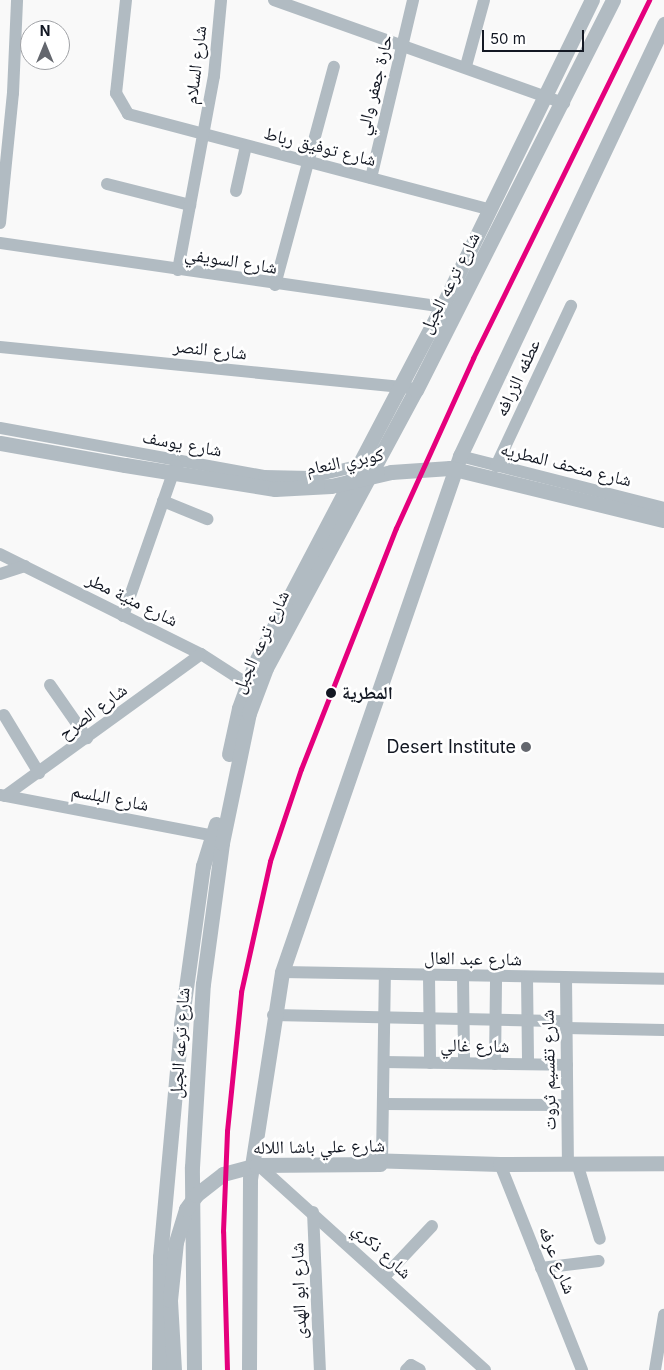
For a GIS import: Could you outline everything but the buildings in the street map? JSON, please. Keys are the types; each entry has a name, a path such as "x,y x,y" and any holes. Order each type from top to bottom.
{"street":[{"path":"0,223 13,93 17,0"},
{"name":"شارع توفيق رباط","path":"126,0 116,93 128,114 491,210"},
{"name":"شارع السلام","path":"178,270 204,135 221,0"},
{"path":"274,0 466,66 564,103"},
{"name":"حارة جعفر والي","path":"371,178 404,44 412,0"},
{"path":"466,66 484,0"},
{"name":"شارع ترعه الجبل","path":"159,1370 160,1257 182,1024 199,891 214,836 233,733 246,683 357,466 442,307 592,0"},
{"name":"شارع ترعه الجبل","path":"194,1370 192,1167 200,1021 222,843 243,737 266,668 458,309 564,103 613,0"},
{"path":"249,1370 248,1213 253,1160 273,1015 282,972 460,456 664,24"},
{"path":"275,285 306,162 334,67"},
{"path":"236,191 246,146"},
{"path":"107,184 190,205"},
{"name":"شارع السويفي","path":"0,243 275,285 458,309"},
{"name":"عطفه الزرافه","path":"496,466 571,306"},
{"name":"شارع النصر","path":"0,347 416,389"},
{"name":"شارع يوسف","path":"0,428 177,462 288,478 327,475 357,466"},
{"name":"كوبري النعام","path":"0,443 248,486 284,489 331,486 391,472 450,468 664,520"},
{"name":"شارع متحف المطريه","path":"460,456 664,508"},
{"path":"123,616 177,462"},
{"path":"163,501 207,519"},
{"name":"شارع منية مطر","path":"0,554 201,654 246,683"},
{"path":"0,574 25,566"},
{"name":"شارع الصرح","path":"2,795 39,773 201,654"},
{"path":"50,685 87,738"},
{"path":"4,715 39,773"},
{"name":"شارع البلسم","path":"2,795 214,836"},
{"name":"شارع عبد العال","path":"282,972 664,979"},
{"path":"381,1162 385,975"},
{"path":"429,976 430,1063"},
{"path":"463,976 464,1063"},
{"path":"495,1064 496,977"},
{"path":"526,977 528,1064"},
{"name":"شارع تقسيم ثروت","path":"566,978 567,1105 573,1163 600,1239"},
{"path":"273,1015 526,1020 566,1025 664,1030"},
{"name":"شارع غالي","path":"384,1062 567,1065"},
{"path":"383,1104 567,1105"},
{"name":"شارع علي باشا اللاله","path":"253,1160 500,1164 664,1163"},
{"name":"شارع ذكري","path":"253,1160 313,1212 485,1370"},
{"name":"شارع علي باشا اللاله","path":"174,1370 170,1300 176,1242 186,1209 208,1183 223,1174 256,1165 381,1162"},
{"name":"شارع عرفه","path":"500,1164 582,1370"},
{"name":"شارع ابو الهدى","path":"313,1212 320,1370"},
{"path":"384,1277 432,1226"},
{"path":"541,1268 599,1261"},
{"path":"655,1370 664,1315"},
{"path":"406,1370 411,1365 420,1370"}],"transit line":[{"path":"227,1370 223,1231 227,1131 241,992 270,861 301,769 396,528 473,358 649,0"}],"place":[{"name":"المطرية","path":"331,693"},
{"name":"Desert Institute","path":"526,747"}]}
